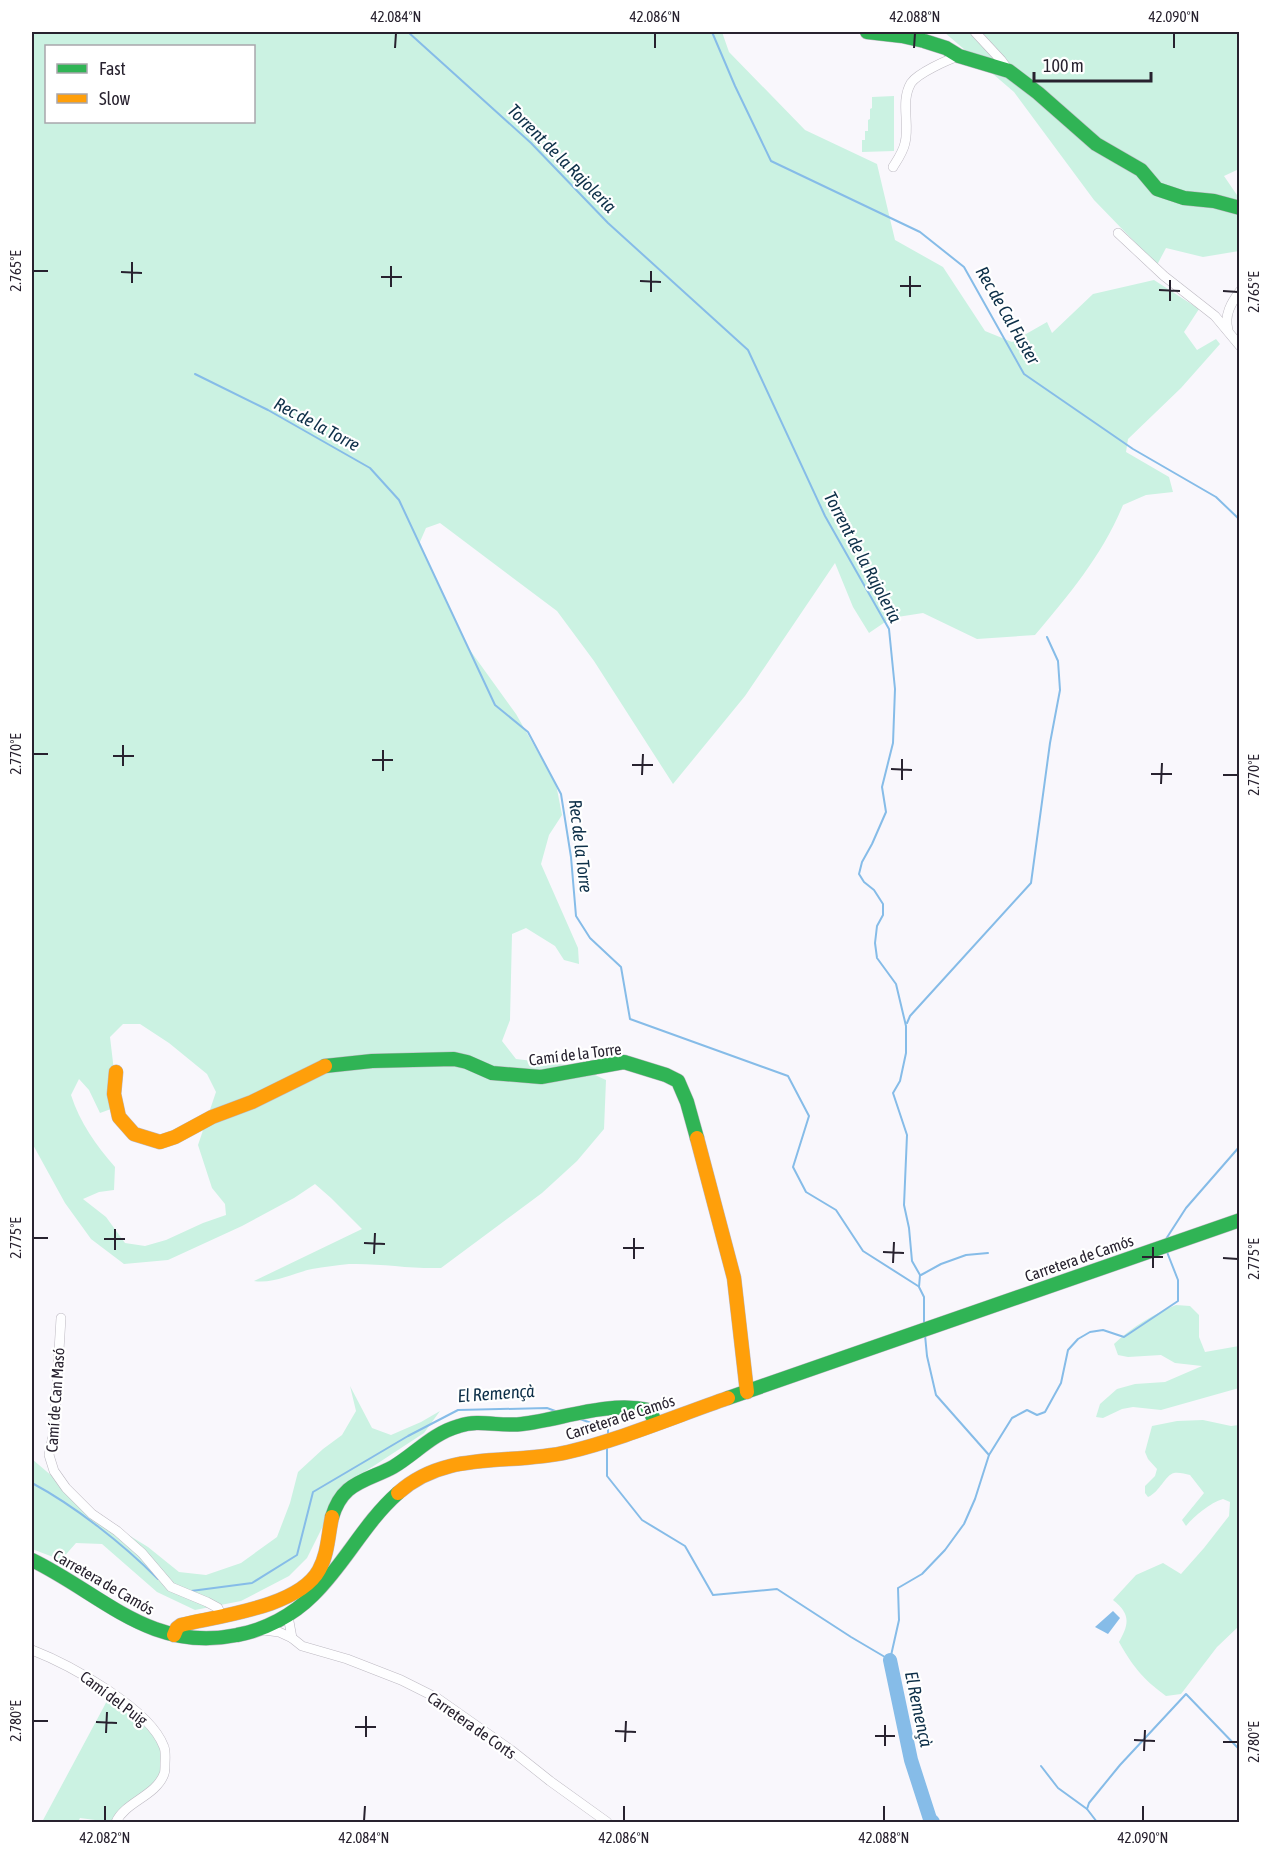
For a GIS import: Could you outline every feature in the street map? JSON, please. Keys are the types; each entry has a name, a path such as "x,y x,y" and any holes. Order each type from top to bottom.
{"street":[{"path":"867,32 924,41 946,48 959,56 1010,71"},
{"path":"975,32 1010,71 1096,144 1141,170 1157,189 1184,198 1214,201 1239,208"},
{"path":"893,167 906,141 905,99 912,82 959,56"},
{"path":"1118,233 1164,276 1215,315 1239,346"},
{"path":"1229,333 1227,319 1231,303 1239,291"},
{"name":"Camí de la Torre","path":"116,1072 114,1095 119,1117 134,1134 160,1142 175,1137 212,1117 252,1102 324,1066 372,1061 454,1059 492,1073 541,1077 624,1062 678,1081 687,1102 734,1278 747,1392"},
{"name":"Carretera de Camós","path":"32,1560 63,1575 150,1628 191,1638 217,1639 260,1630 284,1623 311,1599 329,1579 381,1508 416,1480 434,1471 462,1463 554,1454 596,1444 1239,1220"},
{"name":"Camí de Can Masó","path":"61,1318 54,1431 49,1455 54,1471 66,1488 92,1514 117,1531 142,1553 171,1587 218,1608 221,1616"},
{"path":"174,1635 181,1624 221,1616 281,1599 301,1589 317,1575 322,1565 330,1520 340,1499 348,1490 393,1467 435,1436 461,1425 515,1425 638,1407 649,1410 650,1425"},
{"path":"191,1638 190,1627 195,1621"},
{"path":"284,1623 292,1638"},
{"name":"Carretera de Corts","path":"284,1623 292,1638 302,1646 347,1659 401,1680 436,1698 607,1822"},
{"name":"Camí del Puig","path":"32,1650 54,1658 85,1675 118,1698 150,1724 164,1747 164,1774 155,1788 119,1815 116,1822"}],"green space":[{"path":"32,32 722,32 729,52 805,130 877,164 895,240 943,267 985,331 1012,342 1047,322 1052,333 1093,294 1154,280 1199,309 1184,332 1197,350 1216,339 1220,344 1181,388 1128,439 1126,452 1169,477 1173,492 1146,495 1123,505 1095,557 1073,589 1035,635 977,639 923,613 891,618 869,633 853,607 835,563 745,696 673,784 594,661 557,611 440,523 426,528 419,544 467,646 516,714 556,784 562,815 549,835 541,864 578,948 579,964 564,960 555,946 526,928 512,934 510,1020 502,1041 516,1059 575,1066 606,1080 604,1129 577,1161 542,1193 441,1268 349,1264 312,1269 269,1281 254,1281 362,1229 315,1184 242,1226 168,1260 124,1264 91,1239 65,1203 32,1143","holes":["123,1024 140,1024 169,1043 207,1074 216,1092 198,1145 212,1188 225,1204 226,1215 166,1240 145,1246 125,1243 106,1217 83,1199 99,1192 114,1190 115,1167 89,1133 71,1095 79,1079 89,1090 100,1113 111,1109 114,1071 110,1037"]},
{"path":"944,32 1239,32 1239,169 1224,176 1239,198 1239,251 1203,257 1166,248 1157,265 1094,200 1014,92"},
{"path":"894,96 894,151 862,152 862,140 865,140 865,131 868,131 872,97"},
{"path":"1176,1305 1190,1306 1199,1315 1199,1337 1205,1352 1239,1346 1239,1388 1161,1410 1133,1407 1122,1409 1103,1418 1096,1417 1100,1404 1117,1389 1135,1384 1165,1382 1202,1366 1175,1363 1161,1355 1128,1357 1118,1355 1114,1344 1128,1332"},
{"path":"350,1386 372,1428 391,1435 440,1411 424,1433 343,1486 307,1558 289,1576 241,1601 195,1610 157,1592 102,1544 76,1543 61,1560 32,1549 32,1459 101,1518 148,1547 179,1572 206,1575 241,1563 277,1537 290,1503 298,1472 342,1435 356,1411"},
{"path":"1203,1420 1231,1426 1239,1425 1239,1626 1217,1647 1181,1694 1166,1696 1139,1672 1119,1642 1125,1630 1126,1620 1123,1610 1113,1600 1136,1575 1163,1563 1181,1574 1229,1516 1230,1502 1223,1499 1203,1510 1186,1526 1182,1520 1204,1493 1190,1475 1171,1474 1152,1495 1148,1497 1145,1493 1145,1486 1155,1476 1157,1469 1145,1452 1152,1426 1177,1421"},
{"path":"108,1699 148,1729 165,1750 158,1784 110,1822 80,1818 78,1822 42,1822"}],"water":[{"path":"1113,1611 1120,1618 1108,1634 1095,1627"}],"waterway":[{"name":"Torrent de la Rajoleria","path":"408,32 531,143 608,223 748,350 825,516 889,629 895,689 893,743 882,787 886,812 862,862 859,874 883,904 883,915 877,926 875,943 877,958 896,984 906,1026 906,1053 900,1081 893,1093 907,1135 904,1205 912,1261 920,1275 919,1287 924,1297 924,1324"},
{"name":"Rec de Cal Fuster","path":"712,32 771,161 920,232 964,267 1024,374 1133,449 1216,497 1240,520"},
{"name":"Rec de la Torre","path":"195,374 268,410 370,468 399,500 495,705 528,732 561,794 571,857 576,916 590,938 621,967 630,1019 788,1076 809,1116 793,1167 806,1192 836,1210 863,1251 918,1286"},
{"path":"907,1023 910,1016 1031,883 1050,743 1060,690 1058,661 1047,637"},
{"name":"Rec de Cal Fuster","path":"1166,1239 1186,1208 1240,1146"},
{"name":"Rec de Cal Fuster","path":"607,1445 607,1476 642,1520 685,1546 713,1595 777,1589 890,1660 899,1620 898,1588 922,1574 945,1550 964,1524 975,1499 989,1455 1012,1418 1027,1410 1037,1415 1045,1412 1061,1383 1068,1350 1078,1339 1090,1332 1103,1330 1124,1337 1178,1301 1178,1280 1167,1252"},
{"path":"921,1275 941,1264 966,1255 988,1253"},
{"name":"Torrent de la Rajoleria","path":"925,1335 927,1356 936,1395 989,1455"},
{"name":"El Remençà","path":"191,1591 252,1583 297,1555 313,1492 408,1436 458,1410 547,1408 558,1412"},
{"name":"El Remençà","path":"580,1419 608,1429 608,1433"},
{"name":"El Remençà","path":"32,1483 98,1526 158,1579"},
{"name":"El Remençà","path":"890,1660 911,1760 930,1819 933,1822"},
{"path":"1087,1809 1089,1803 1120,1765 1186,1694 1238,1748"},
{"path":"1041,1766 1058,1788 1087,1809 1097,1822"}],"traffic: fast":[{"path":"867,32 924,41 946,48 959,56 1009,71 1096,144 1141,170 1157,189 1184,198 1214,201 1240,208"},
{"path":"325,1066 372,1061 454,1059 492,1073 541,1077 624,1062 678,1081 687,1102 697,1138"},
{"path":"728,1398 1240,1220"},
{"path":"332,1517 340,1499 353,1486 393,1467 432,1439 459,1426 474,1423 522,1424 618,1408 649,1410 656,1423"},
{"path":"32,1560 128,1617 153,1628 179,1636 206,1638 237,1635 268,1625 288,1615 305,1602 324,1583 375,1517 398,1493"}],"traffic: slow":[{"path":"116,1072 114,1094 119,1117 134,1134 160,1142 175,1137 212,1117 252,1102 325,1066"},
{"path":"697,1138 734,1278 747,1392"},
{"path":"398,1493 417,1479 437,1470 479,1461 568,1452 629,1434 728,1398"},
{"path":"174,1635 181,1625 256,1608 294,1593 309,1583 319,1570 324,1558 332,1517"}]}
